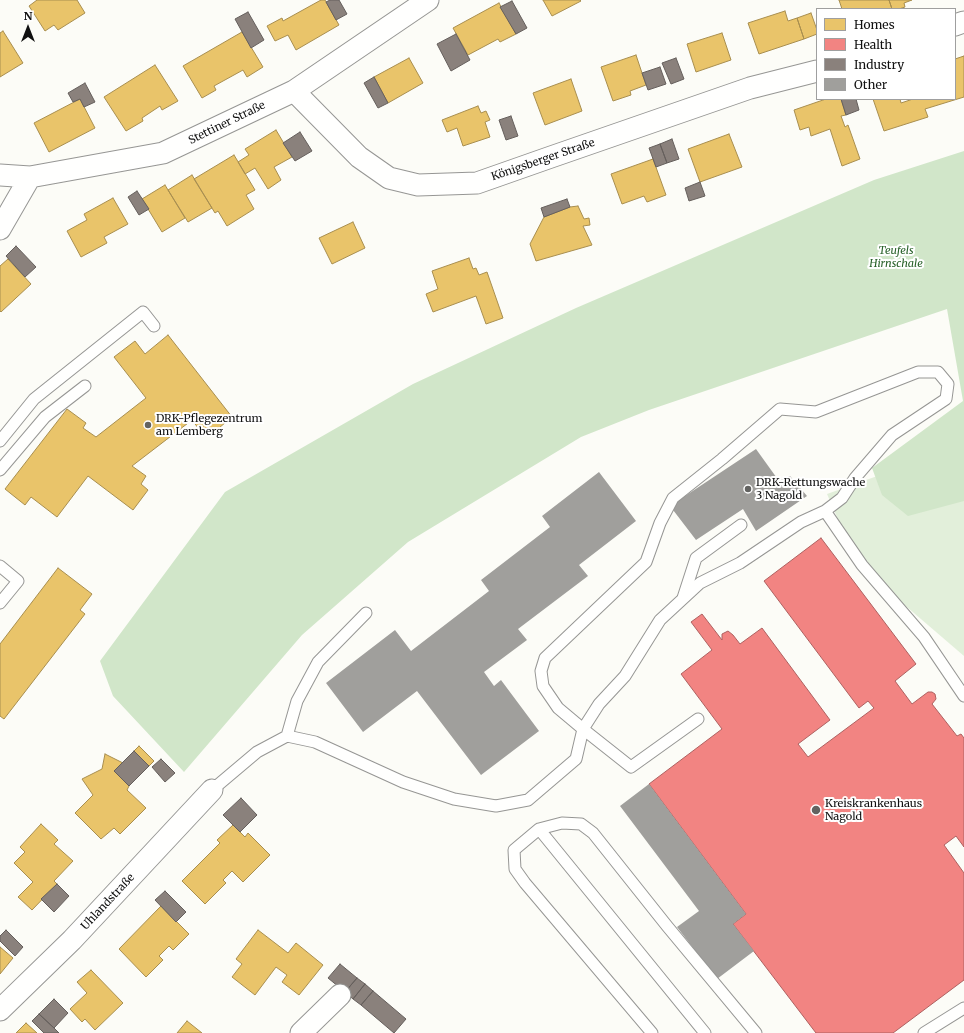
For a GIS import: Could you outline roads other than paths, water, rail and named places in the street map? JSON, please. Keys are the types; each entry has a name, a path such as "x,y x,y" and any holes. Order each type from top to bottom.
{"street":[{"name":"Stettiner Straße","path":"0,175 30,177 163,154 294,91 428,0"},
{"name":"Königsberger Straße","path":"294,91 359,157 389,178 418,185 477,183 750,88 816,71"},
{"path":"0,229 30,177"},
{"name":"Uhlandstraße","path":"0,1010 72,940 212,790"},
{"path":"301,1033 340,995"}],"lane":[{"path":"0,440 34,399 143,312 154,326"},
{"path":"212,790 257,752 287,736 315,742 403,782 454,799 496,806 528,800 576,759 583,729 599,704 625,676 660,620 700,583 740,564 801,522 825,510 842,498 855,478 892,435 946,399 948,384 938,372 918,372 816,412 780,409 722,459 673,498 660,523 646,562 545,658 541,670 543,686 558,708 583,729 631,767 698,719"},
{"path":"0,470 45,417 85,386"},
{"path":"825,510 862,565 924,637 964,696"},
{"path":"683,598 696,558 741,524"},
{"path":"0,566 18,581 0,603"},
{"path":"287,736 297,701 318,662 366,613"},
{"path":"652,1033 525,883 515,869 514,850 539,829 562,823 580,824 593,832 667,926 756,1033"},
{"path":"539,829 705,1033"},
{"path":"924,1033 964,1008"}],"place":[{"name":"DRK-Pflegezentrum am Lemberg","path":"148,425"},
{"name":"DRK-Rettungswache 3 Nagold","path":"748,489"},
{"name":"Kreiskrankenhaus Nagold","path":"816,810"}],"park label":[{"name":"Teufels Hirnschale","path":"896,257"}]}
